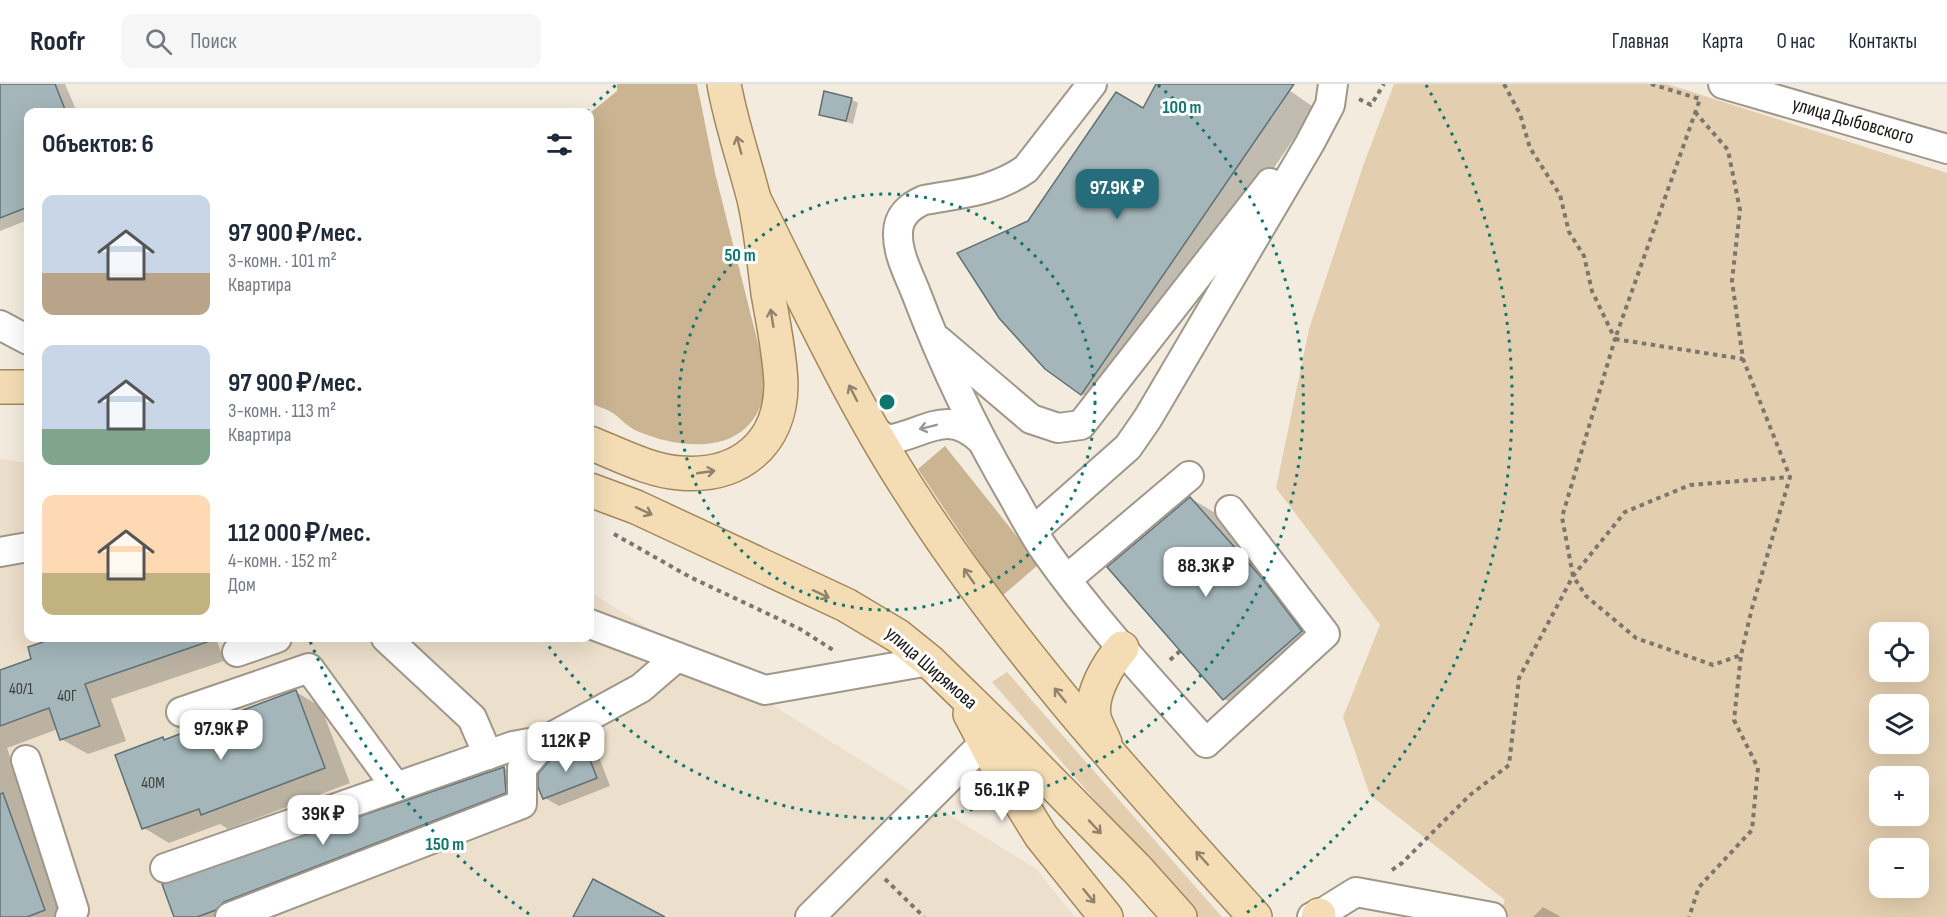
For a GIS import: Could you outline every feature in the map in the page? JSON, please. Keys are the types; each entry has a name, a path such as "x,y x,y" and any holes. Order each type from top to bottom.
{"main road":[{"path":"594,445 660,470 678,473 724,469 750,457 760,447 773,424 781,386 754,201 724,84"},
{"path":"754,201 872,428 913,497 1002,623 1133,784 1244,906"},
{"name":"улица Ширямова","path":"594,491 636,507 846,605 898,636 929,661 1137,869 1180,917"},
{"path":"1122,648 1107,665 1098,688 1094,715 1106,746 1133,784"},
{"path":"956,688 1041,836 1106,917"}],"street":[{"path":"1092,84 1026,170 1000,186 924,200 913,205 903,214 897,232 899,248 932,335 981,440 1034,531 1067,579 1122,648 1206,743 1326,634 1230,510"},
{"name":"улица Дыбовского","path":"1724,84 1947,149"},
{"path":"1034,531 1128,447 1221,296 1310,143 1336,90"},
{"path":"932,335 1031,419 1058,428 1081,425 1266,187 1310,143"},
{"path":"0,325 24,338"},
{"path":"872,428 886,440 929,426 952,424 967,429 981,440"},
{"path":"1067,579 1189,476"},
{"path":"0,552 24,548"},
{"path":"594,626 765,690 929,661"},
{"path":"237,652 266,642"},
{"path":"390,642 472,718 488,755"},
{"path":"165,868 513,746 546,740 641,688 677,657"},
{"path":"181,712 309,668 396,787"},
{"path":"231,917 522,804 522,768 546,740"},
{"path":"810,917 865,859 985,742"},
{"path":"26,760 74,910 70,917"},
{"path":"1316,916 1356,892 1492,917"},
{"path":"1244,906 1266,917"}],"path":[{"path":"1336,90 1371,105 1384,84"},
{"path":"1504,84 1520,114 1530,148 1560,195 1569,232 1584,256 1592,291 1615,339"},
{"path":"1651,84 1700,99 1615,339 1562,517 1573,576 1586,596 1636,638 1713,665 1741,655"},
{"path":"1689,917 1699,887 1752,830 1758,768 1734,720 1741,655 1752,608 1790,477 1743,359 1732,281 1740,210 1728,150 1695,112"},
{"path":"1615,339 1743,359"},
{"path":"1356,892 1402,863 1470,795 1509,765 1519,678 1573,576 1625,512 1689,485 1790,477"},
{"path":"609,531 690,578 800,629 867,672"},
{"path":"865,859 924,917"}],"shaded area":[{"path":"617,84 697,84 715,173 765,371 763,399 755,418 742,431 710,444 673,442 654,437 633,429 611,412 594,405 594,110 617,91"},
{"path":"1394,84 1667,84 1947,173 1947,917 1498,917 1505,900 1370,795 1343,717 1380,625 1276,488 1309,329 1363,166"},
{"path":"945,446 1039,564 1002,596 918,469"},
{"path":"0,459 24,462 24,642 594,642 594,594 1036,869 1075,917 0,917"},
{"path":"1007,672 1222,917 1197,917 992,682"}],"building":[{"path":"0,84 55,84 64,108 24,108 24,209 0,218"},
{"path":"1156,84 1294,84 1081,395 1045,369 999,318 957,253 1028,221 1116,92 1143,108"},
{"path":"824,91 852,98 846,121 819,115"},
{"path":"1190,497 1261,577 1302,631 1223,700 1107,567"},
{"path":"43,642 207,642 85,684 100,726 60,740 49,708 0,726 0,670 31,659 28,647"},
{"path":"296,690 325,768 201,815 199,809 142,829 115,755 163,737 164,740"},
{"path":"585,747 597,778 543,799 538,787 538,774 549,761"},
{"path":"504,767 506,793 224,902 216,910 197,917 174,917 162,884"},
{"path":"3,793 45,910 27,917 0,917 0,794"},
{"path":"593,879 665,917 573,917"}]}
